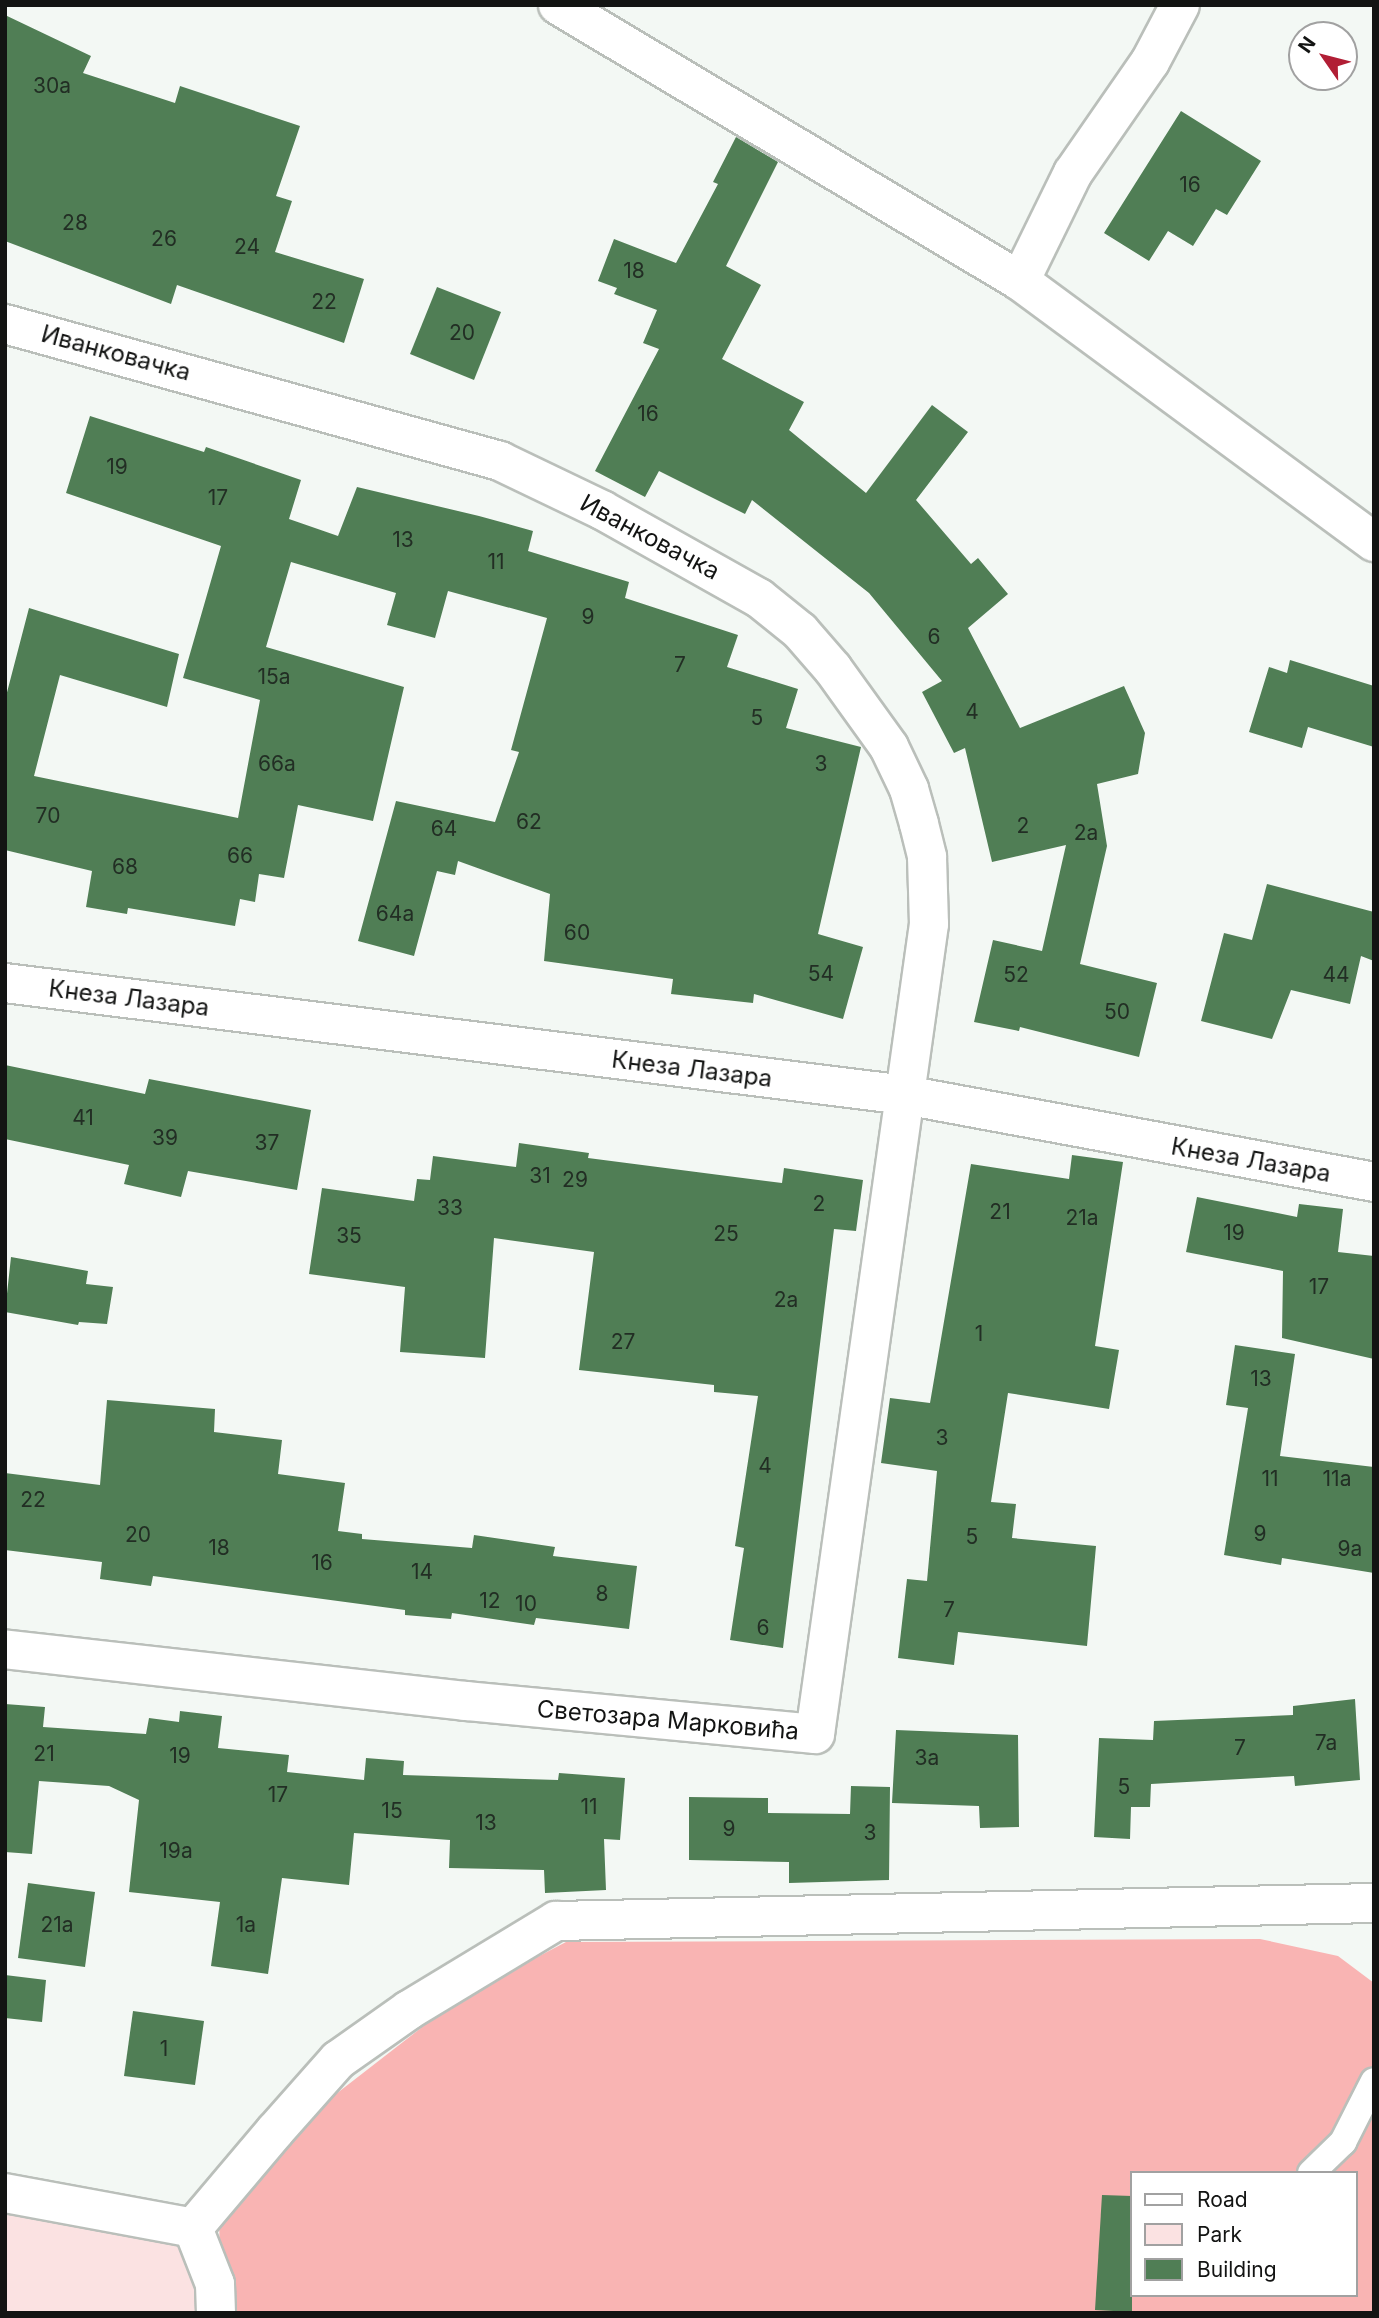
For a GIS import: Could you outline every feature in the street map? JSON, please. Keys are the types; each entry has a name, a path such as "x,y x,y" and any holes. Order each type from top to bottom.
{"street":[{"path":"1020,281 1073,173 1150,62 1180,5"},
{"path":"574,11 1020,281 1374,542"},
{"name":"Иванковачка","path":"5,324 499,461 711,568 800,631 889,747 909,789 927,858 929,924 905,1095"},
{"name":"Кнеза Лазара","path":"5,982 905,1095 1374,1182"},
{"name":"Светозара Марковића","path":"5,1649 466,1701 815,1734 905,1095"},
{"path":"193,2228 338,2060 409,2010 556,1921 1374,1903"},
{"path":"5,2193 193,2228"},
{"path":"193,2228 215,2284 216,2313"}],"lane":[{"path":"1313,2171 1343,2142 1374,2081"}],"green space":[{"path":"5,2213 139,2232 183,2245 204,2313 5,2313"}],"shaded area":[{"path":"1260,1939 1338,1956 1374,1983 1374,2313 235,2313 235,2299 220,2263 219,2217 336,2094 461,1997 566,1942"}],"building":[{"path":"5,15 91,56 83,73 175,103 180,86 300,126 276,196 292,201 275,252 364,279 344,343 177,285 171,304 5,241"},
{"path":"1181,111 1261,161 1227,215 1216,209 1193,246 1168,231 1149,261 1104,233"},
{"path":"736,137 778,162 726,266 761,285 722,359 804,402 789,430 866,493 932,405 968,432 916,500 971,564 978,558 1008,594 968,628 1020,728 1124,686 1145,733 1138,774 1097,784 1107,846 1080,964 1157,983 1139,1057 1020,1027 1019,1031 974,1022 993,940 1042,951 1066,845 992,862 965,748 954,753 922,692 942,681 869,593 752,500 745,514 659,471 645,497 595,471 659,349 643,343 657,310 614,294 617,288 598,281 614,239 676,263 718,184 713,182"},
{"path":"437,287 501,312 474,380 410,354"},
{"path":"90,416 204,452 206,447 301,480 289,519 338,536 357,487 479,516 533,531 528,551 629,582 625,598 738,635 727,667 798,689 786,728 861,747 818,934 863,947 843,1019 754,994 753,1003 671,994 673,979 544,961 550,894 458,861 455,875 437,871 414,956 358,941 396,801 495,822 519,752 511,750 547,618 448,591 435,638 387,625 396,593 291,562 266,647 404,687 373,821 298,805 284,878 259,874 255,902 240,899 235,926 128,908 127,914 86,907 92,871 5,850 5,700 29,608 179,654 167,707 60,675 34,776 238,818 260,700 183,678 221,546 66,493"},
{"path":"1290,660 1374,686 1374,747 1308,727 1302,748 1249,732 1269,667 1287,673"},
{"path":"1267,884 1374,912 1374,961 1361,956 1350,1004 1291,990 1272,1039 1201,1021 1224,933 1252,940"},
{"path":"5,1065 145,1094 149,1079 311,1110 297,1190 188,1171 181,1197 124,1184 129,1165 5,1139"},
{"path":"519,1143 589,1153 588,1158 782,1183 784,1168 863,1180 856,1231 834,1229 783,1648 730,1640 744,1548 735,1546 758,1396 714,1392 714,1385 579,1370 594,1252 494,1238 485,1358 400,1352 405,1287 309,1274 322,1188 414,1201 417,1179 430,1180 433,1156 516,1167"},
{"path":"1072,1155 1123,1162 1095,1346 1119,1350 1109,1409 1008,1393 991,1502 1016,1504 1012,1538 1096,1546 1087,1646 958,1632 954,1665 898,1658 907,1579 927,1581 937,1471 881,1463 890,1398 930,1403 971,1164 1069,1179"},
{"path":"1197,1197 1297,1217 1299,1204 1343,1209 1338,1252 1374,1256 1374,1359 1282,1338 1283,1271 1186,1252"},
{"path":"11,1257 88,1271 86,1284 113,1287 107,1324 79,1322 78,1325 5,1312"},
{"path":"1235,1345 1295,1354 1280,1456 1374,1467 1374,1573 1282,1558 1281,1565 1224,1555 1248,1408 1226,1405"},
{"path":"107,1400 215,1409 214,1432 282,1440 278,1474 345,1483 338,1531 362,1534 362,1539 472,1548 474,1535 555,1547 553,1556 637,1566 629,1629 536,1618 534,1625 452,1613 451,1619 405,1615 405,1610 153,1576 151,1586 100,1579 102,1562 5,1550 5,1473 100,1485"},
{"path":"1355,1699 1360,1780 1295,1786 1294,1776 1151,1784 1150,1807 1131,1807 1130,1839 1094,1837 1099,1738 1153,1740 1154,1721 1293,1715 1293,1706"},
{"path":"5,1704 45,1707 43,1727 146,1734 149,1718 179,1722 180,1711 222,1716 218,1748 289,1755 287,1772 364,1780 366,1758 404,1761 403,1775 558,1780 559,1773 625,1778 620,1840 604,1839 606,1890 545,1893 544,1870 449,1868 450,1840 354,1833 349,1885 282,1878 268,1974 211,1966 220,1902 129,1892 139,1800 109,1786 39,1781 32,1854 5,1852"},
{"path":"896,1730 1018,1735 1019,1827 980,1828 979,1806 892,1803"},
{"path":"851,1786 890,1787 889,1880 789,1883 789,1862 689,1860 689,1797 768,1798 768,1813 850,1814"},
{"path":"28,1883 95,1892 85,1967 18,1958"},
{"path":"5,1975 46,1980 42,2022 5,2018"},
{"path":"133,2011 204,2021 195,2085 124,2076"},
{"path":"1102,2195 1130,2196 1132,2312 1095,2310"}]}
